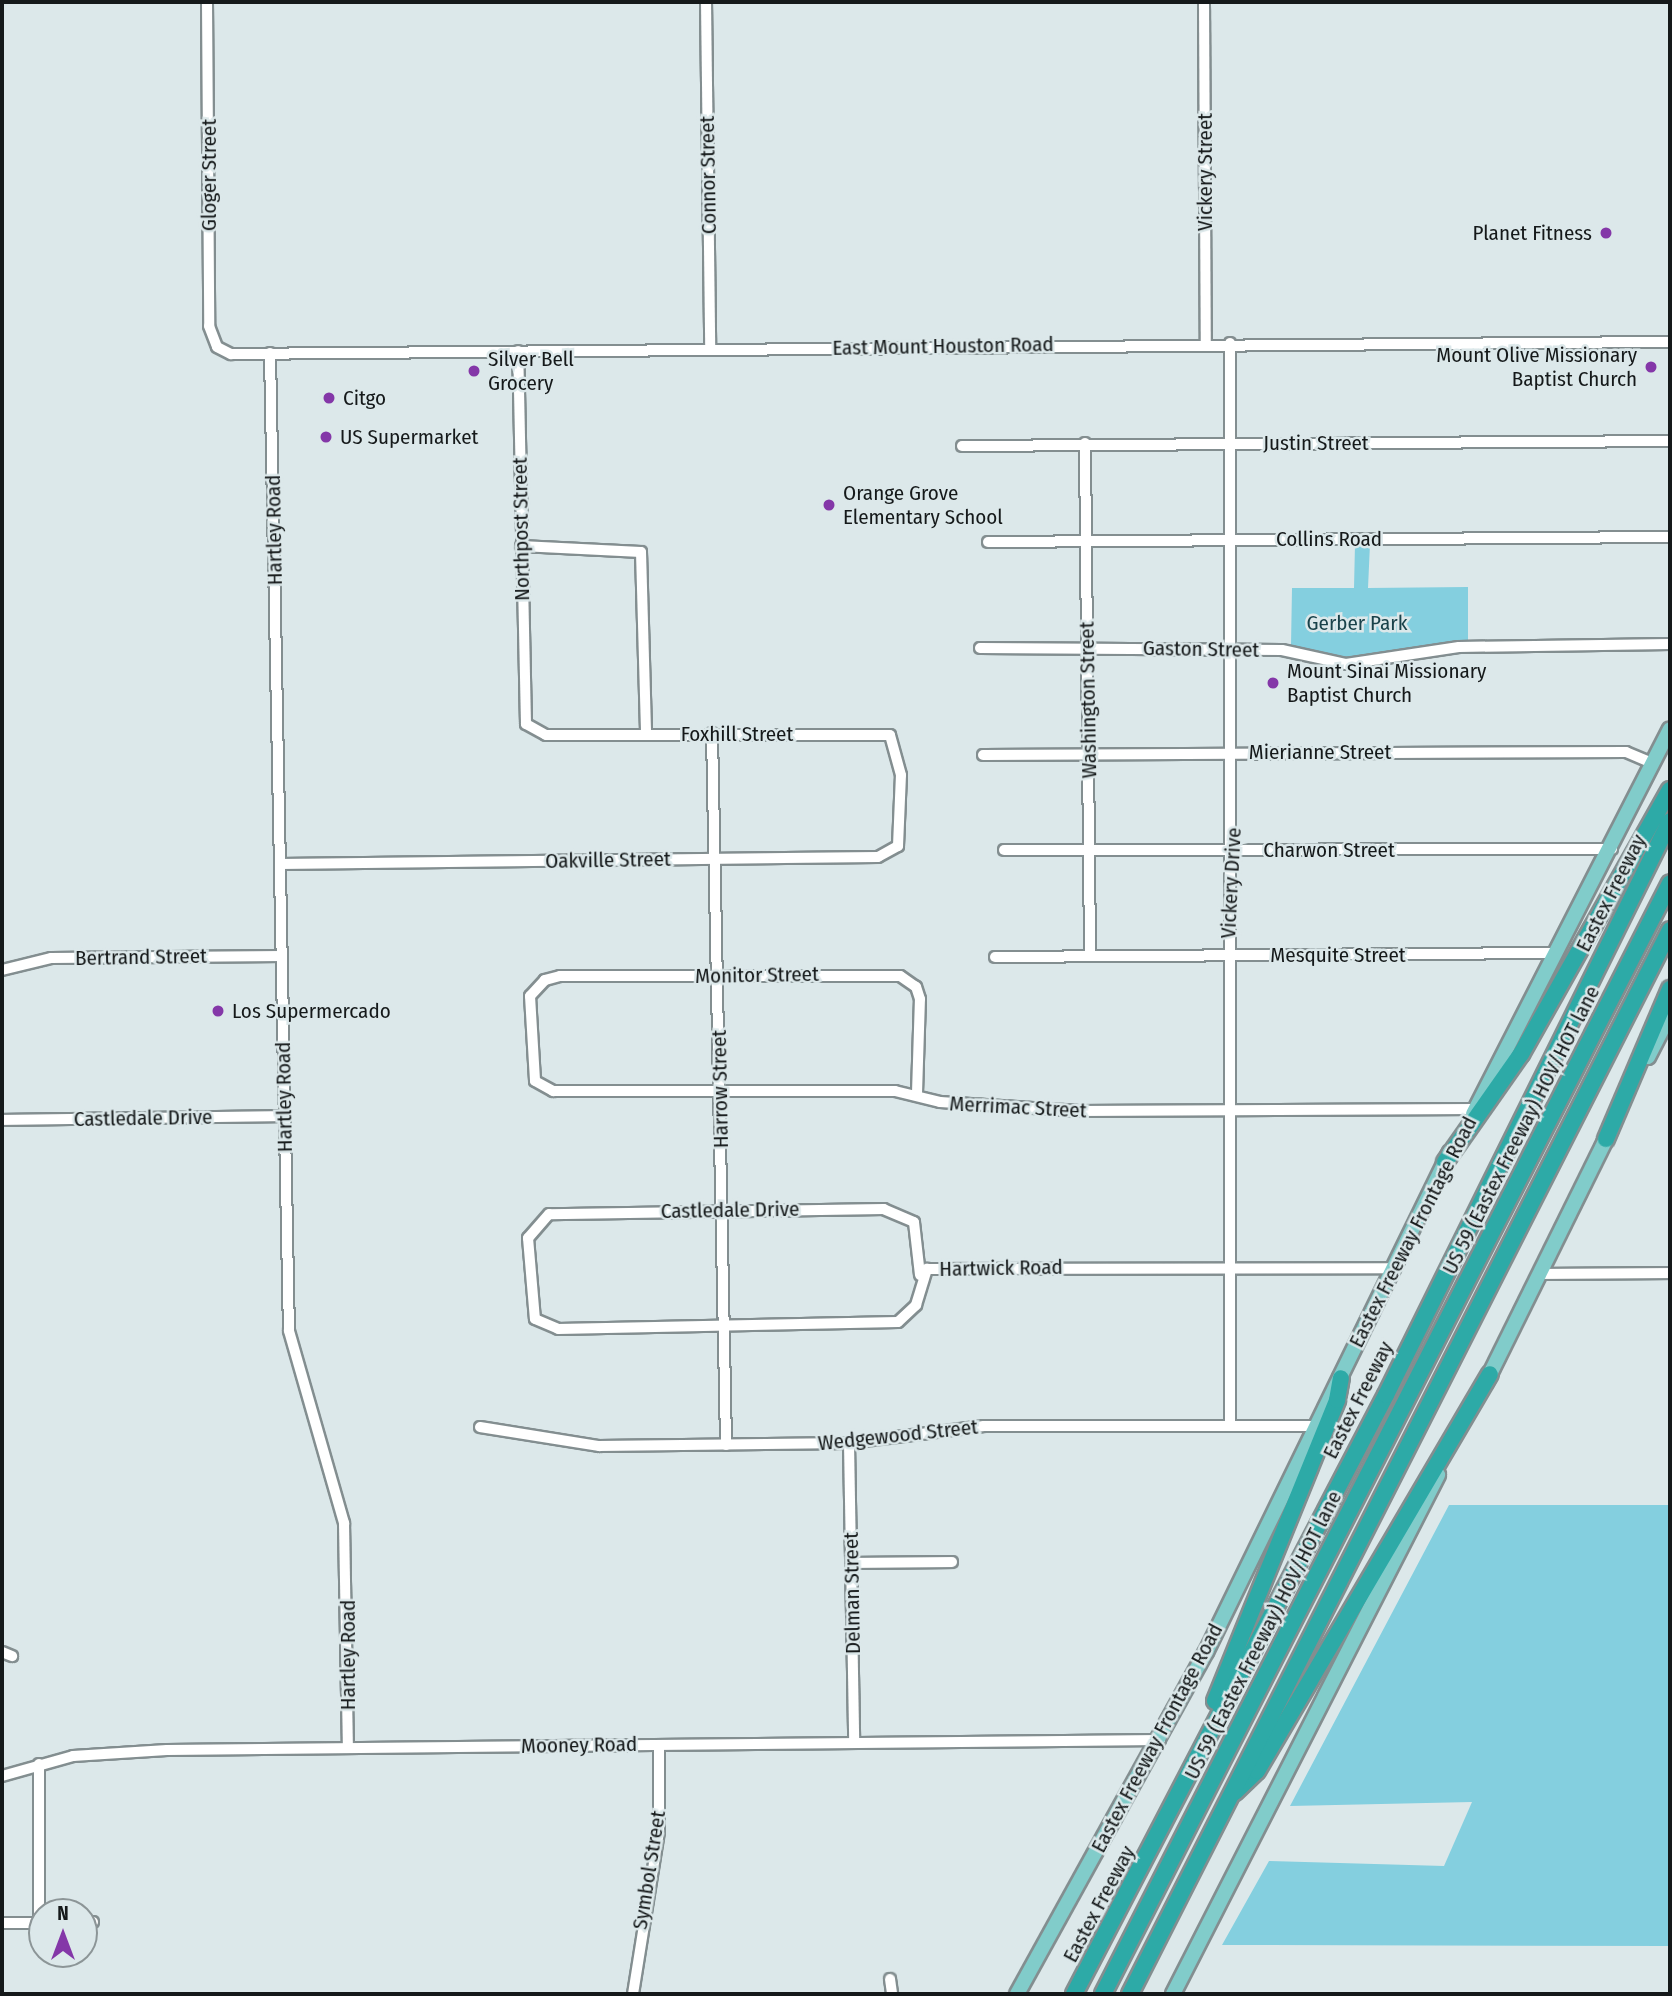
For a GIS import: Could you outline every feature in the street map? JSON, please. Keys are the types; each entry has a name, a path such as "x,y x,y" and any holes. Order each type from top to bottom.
{"highway":[{"path":"1445,1162 1521,1054 1670,790"},
{"name":"Eastex Freeway","path":"1077,1990 1152,1849 1670,821"},
{"name":"US 59 (Eastex Freeway) HOV/HOT lane","path":"1105,1989 1670,883"},
{"path":"1133,1989 1223,1804 1670,930"},
{"path":"1606,1139 1670,989"},
{"path":"1223,1804 1257,1770 1490,1374"},
{"path":"1152,1849 1247,1626 1340,1378"}],"main road":[{"name":"Eastex Freeway Frontage Road","path":"1017,1994 1160,1740 1445,1162 1554,953 1612,849 1670,729"},
{"path":"1179,1990 1670,1014"},
{"path":"1026,1978 1032,1994"}],"street":[{"name":"Gloger Street","path":"207,2 209,326 217,347"},
{"name":"Connor Street","path":"706,2 710,348"},
{"name":"Vickery Street","path":"1204,2 1206,343"},
{"name":"East Mount Houston Road","path":"217,347 270,353 1206,343 1670,342"},
{"name":"Vickery Drive","path":"1230,343 1235,753 1234,850 1227,956 1230,1423"},
{"name":"Northpost Street","path":"518,351 524,708"},
{"name":"Hartley Road","path":"270,353 284,1116 291,1345 344,1523 348,1748"},
{"name":"Justin Street","path":"962,446 1085,443 1670,441"},
{"name":"Washington Street","path":"1085,443 1090,956"},
{"name":"Collins Road","path":"988,542 1670,537"},
{"path":"521,546 641,552 646,734"},
{"name":"Gaston Street","path":"980,648 1233,649 1368,664 1459,647 1670,644"},
{"name":"Foxhill Street","path":"524,708 526,724 546,735 890,735 901,775 902,812"},
{"name":"Harrow Street","path":"712,733 718,859 726,1445"},
{"name":"Mierianne Street","path":"983,755 1626,752 1654,764"},
{"name":"Oakville Street","path":"280,864 886,856 901,838 902,812"},
{"name":"Charwon Street","path":"1003,850 1612,849"},
{"name":"Mesquite Street","path":"995,957 1554,953"},
{"name":"Bertrand Street","path":"2,970 51,958 282,956"},
{"name":"Monitor Street","path":"529,1030 530,996 552,977 907,978 920,999 917,1093"},
{"name":"Merrimac Street","path":"529,1030 535,1081 543,1088 917,1093 940,1102 1079,1111 1475,1109"},
{"name":"Castledale Drive","path":"2,1120 284,1116"},
{"name":"Castledale Drive","path":"528,1265 528,1238 549,1214 722,1210 898,1211 918,1233 920,1275"},
{"name":"Hartwick Road","path":"528,1265 529,1300 535,1319 546,1327 723,1327 898,1322 916,1305 920,1275 937,1268 1394,1268"},
{"path":"1541,1274 1670,1273"},
{"name":"Wedgewood Street","path":"480,1427 600,1446 849,1443 984,1426 1230,1423 1317,1426"},
{"name":"Delman Street","path":"849,1443 854,1743"},
{"path":"852,1563 952,1562"},
{"name":"Mooney Road","path":"2,1776 39,1764 101,1753 1160,1740"},
{"name":"Symbol Street","path":"633,1994 659,1831 659,1745"},
{"path":"39,1764 41,1898"},
{"path":"2,1923 28,1923"},
{"path":"890,1979 892,1994"}],"green space":[{"name":"Gerber Park","path":"1355,544 1370,544 1368,588 1468,587 1468,640 1347,659 1291,645 1292,588 1354,588"},
{"path":"1449,1505 1670,1505 1670,1946 1222,1945 1269,1861 1444,1866 1472,1802 1290,1806"}],"place":[{"name":"Planet Fitness","path":"1606,233"},
{"name":"Mount Olive Missionary Baptist Church","path":"1651,367"},
{"name":"Silver Bell Grocery","path":"474,371"},
{"name":"Citgo","path":"329,398"},
{"name":"US Supermarket","path":"326,437"},
{"name":"Orange Grove Elementary School","path":"829,505"},
{"name":"Mount Sinai Missionary Baptist Church","path":"1273,683"},
{"name":"Los Supermercado","path":"218,1011"}]}
